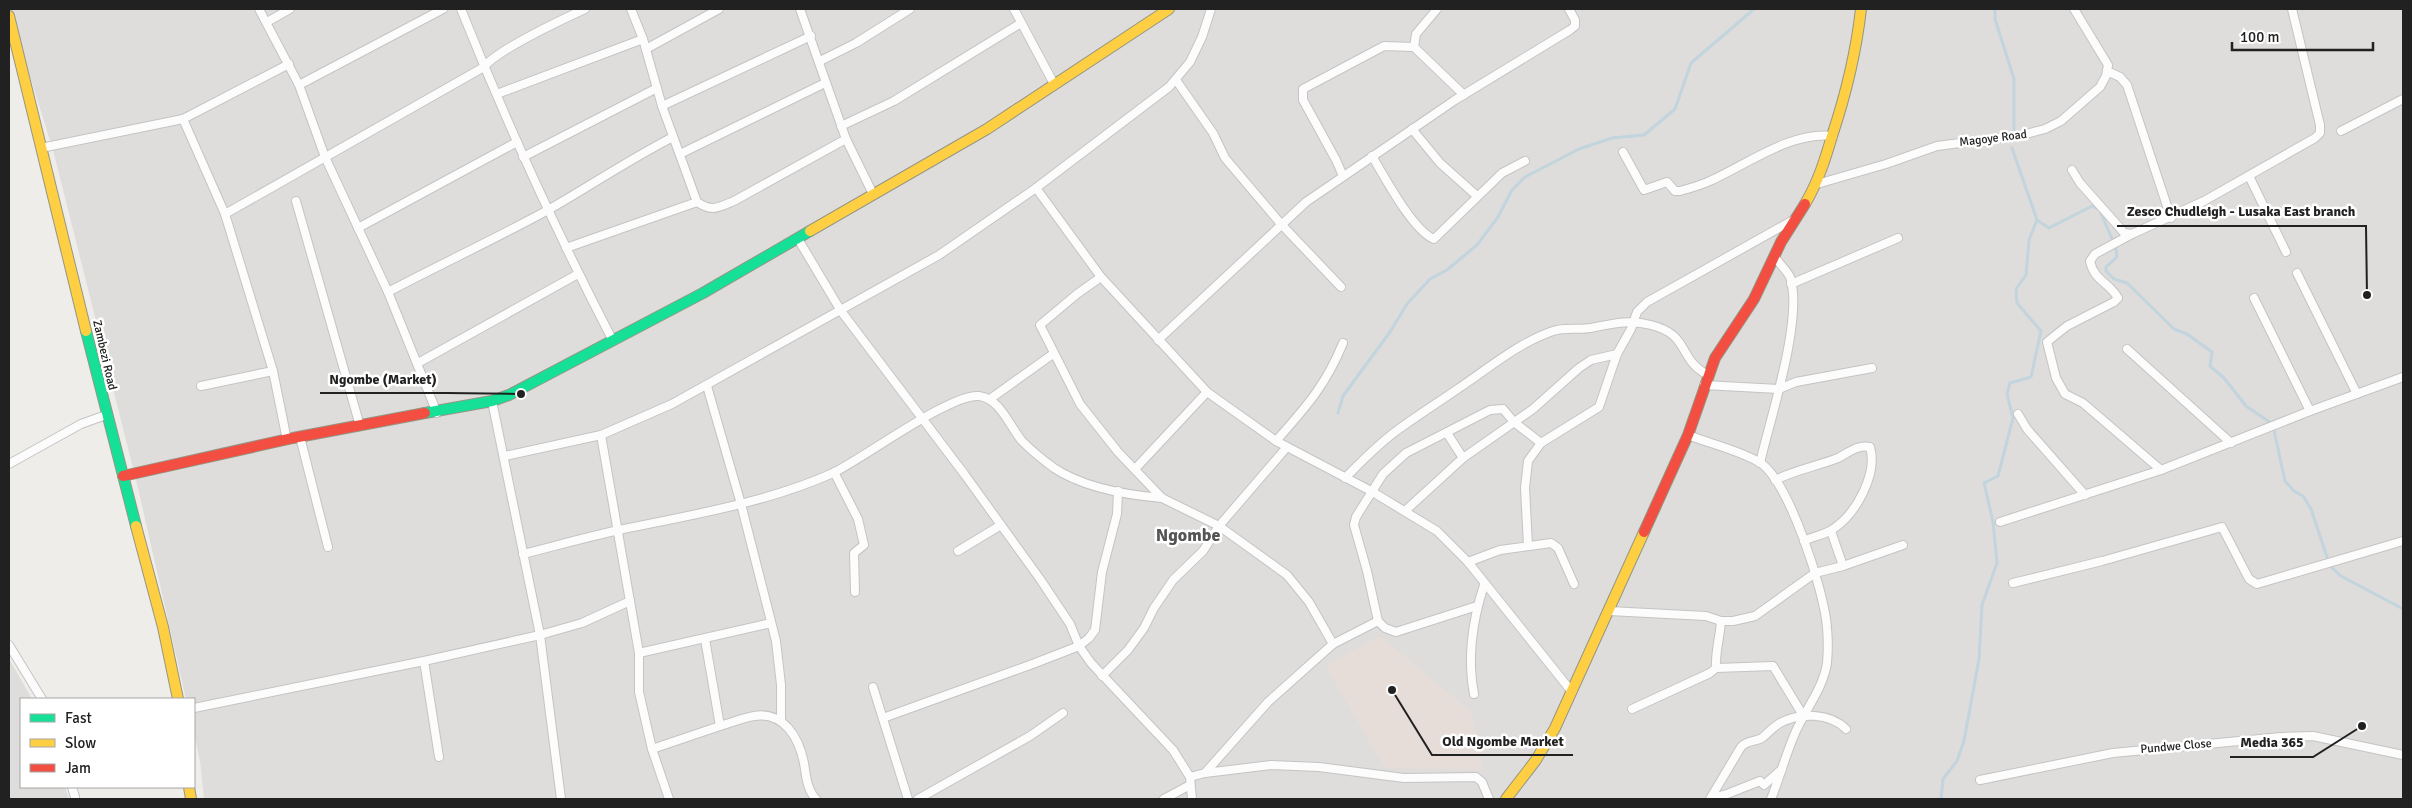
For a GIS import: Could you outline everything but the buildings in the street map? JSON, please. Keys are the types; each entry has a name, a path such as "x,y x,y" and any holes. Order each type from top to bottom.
{"street":[{"path":"259,9 299,85 325,157 388,292 437,413"},
{"path":"267,22 290,9"},
{"path":"299,85 444,9"},
{"path":"461,9 523,157 578,274 613,341"},
{"path":"225,214 484,67 493,58 538,32 585,9"},
{"path":"631,9 646,49 662,106 697,202 707,208 721,206 846,139"},
{"path":"646,49 719,9"},
{"path":"800,9 820,61 825,83 846,139 873,194"},
{"path":"820,61 856,43 910,9"},
{"path":"1015,9 1054,84"},
{"path":"123,476 300,437 437,413 492,401 536,382 798,239 987,129 1169,9"},
{"path":"505,456 601,435 672,404 939,255 1036,188 1176,80 1190,62 1202,37 1211,9"},
{"path":"1414,46 1416,34 1437,9"},
{"path":"1158,340 1281,224 1343,176 1464,95 1575,26 1575,20 1569,9"},
{"path":"1506,799 1526,776 1548,744 1688,435 1708,374 1720,349 1737,327 1754,299 1774,256 1817,184 1853,69 1861,9"},
{"path":"2074,9 2106,59 2107,71 2120,77 2127,85 2170,218"},
{"path":"2161,470 2083,402 2065,394 2056,378 2048,342 2055,334 2118,298 2115,292 2092,272 2090,261 2095,254 2132,234 2170,218 2249,176 2320,133 2292,9"},
{"name":"Zambezi Road","path":"9,16 106,415 154,593 178,698"},
{"path":"841,126 894,100 1021,23"},
{"path":"662,106 811,36"},
{"path":"497,94 642,39"},
{"path":"1343,176 1304,100 1303,89 1384,46 1414,46 1464,95"},
{"path":"41,148 183,119 289,64"},
{"name":"Magoye Road","path":"1817,184 1893,162 1937,146 2037,133 2061,121 2079,107 2100,87 2107,71"},
{"path":"1176,80 1213,133 1225,158 1281,224 1341,287"},
{"path":"680,154 825,83"},
{"path":"523,157 657,88"},
{"path":"2342,131 2403,99"},
{"path":"183,119 225,214 273,371 287,440"},
{"path":"1412,129 1440,163 1477,196"},
{"path":"1624,152 1644,190 1667,182 1675,191 1680,192 1712,181 1795,140 1813,134 1833,136"},
{"path":"388,292 454,260 548,209 632,158 673,137"},
{"path":"358,228 517,142"},
{"path":"1372,156 1399,202 1432,238 1438,237 1502,172 1526,161"},
{"path":"2072,170 2080,183 2120,228 2124,232 2132,234"},
{"path":"2249,176 2286,252"},
{"path":"1036,188 1101,278 1207,392 1276,441 1371,491 1437,532 1468,562 1572,692"},
{"path":"296,201 360,426"},
{"path":"566,248 697,202"},
{"path":"1528,546 1525,473 1528,461 1542,444 1593,413 1599,407 1617,354 1634,322 1637,312 1647,302 1794,220"},
{"path":"1791,284 1898,238"},
{"path":"798,239 841,311 1001,525 1070,624 1079,646 1102,676 1156,729 1173,750 1190,781 1192,799"},
{"path":"1760,463 1788,351 1793,308 1790,275 1782,268 1774,256"},
{"path":"2297,273 2357,394"},
{"path":"418,363 578,274"},
{"path":"1101,278 1041,322 1040,327 1080,404 1099,430 1162,498"},
{"path":"2254,298 2310,411"},
{"path":"1345,478 1398,429 1489,366 1554,330 1634,322 1651,325 1671,332 1681,342 1690,362 1708,374"},
{"path":"1276,441 1314,399 1332,370 1343,342"},
{"path":"2127,349 2231,443"},
{"path":"990,399 1053,354"},
{"path":"1405,511 1463,458 1533,409 1579,368 1591,360 1617,354"},
{"path":"1704,386 1778,389 1796,382 1872,368"},
{"path":"202,386 273,371"},
{"path":"2000,522 2161,470 2310,411 2403,377"},
{"path":"707,386 741,504 771,622 779,662 781,721"},
{"path":"1135,468 1207,392"},
{"path":"523,554 616,531 741,504 834,472 923,420 967,398 976,396 990,399 1022,440 1048,464 1081,481 1118,491 1162,498 1219,526 1287,575 1309,602 1333,644"},
{"path":"492,401 505,456 540,635 561,799"},
{"path":"1477,606 1396,632 1385,628 1378,621 1354,525 1356,517 1383,474 1406,453 1490,410 1503,410 1514,422 1542,444"},
{"path":"2018,414 2027,429 2085,495"},
{"path":"9,464 81,424 106,415"},
{"path":"1447,433 1463,458"},
{"path":"601,435 616,531 639,652 638,692 652,749 669,799"},
{"path":"1688,435 1760,463 1775,480 1787,500 1804,541 1827,628 1827,662 1822,683 1796,730 1771,799"},
{"path":"300,437 328,547"},
{"path":"1102,676 1128,650 1144,628 1154,608 1173,580 1203,551 1219,526 1287,447"},
{"path":"1775,480 1798,469 1838,458 1857,448 1870,447 1872,470 1851,513 1831,531 1815,535 1804,541"},
{"path":"834,472 858,519 864,545 854,553 855,592"},
{"path":"883,718 1079,646 1095,630 1102,572 1117,514 1118,491"},
{"path":"958,551 1001,525"},
{"path":"2013,583 2102,561 2222,527 2249,579 2257,584 2403,541"},
{"path":"1831,531 1844,566"},
{"path":"1468,562 1500,550 1555,545 1574,584"},
{"path":"1609,611 1706,616 1721,621 1733,621 1755,616 1769,608 1814,573 1844,566 1902,545"},
{"path":"1474,694 1470,660 1477,606 1484,584"},
{"path":"195,708 540,635 582,622 630,601"},
{"path":"1164,799 1205,773 1268,702 1333,644 1378,621"},
{"path":"1632,709 1710,674 1716,668 1721,621"},
{"path":"639,652 705,639 771,622"},
{"path":"705,639 720,726"},
{"path":"9,645 41,698"},
{"path":"424,661 438,757"},
{"path":"1716,668 1773,666 1804,717"},
{"path":"873,687 908,799"},
{"path":"918,799 1030,736 1063,713"},
{"path":"652,749 754,716 781,721 789,727 803,760 807,782 816,799"},
{"path":"1711,798 1725,771 1745,743 1760,739 1788,719 1823,716 1835,721 1846,729"},
{"name":"Pundwe Close","path":"1980,780 2114,753 2281,737 2313,736 2403,755"},
{"path":"1205,773 1271,765 1319,767 1404,778 1476,777 1482,782 1489,799"},
{"path":"1711,798 1760,781 1764,785 1784,767"},
{"path":"72,788 75,797"}],"shaded area":[{"path":"9,9 2403,9 2403,799 204,799 200,761 195,738 195,698 186,698 138,488 53,150"},
{"path":"1380,636 1471,712 1483,770 1385,768 1327,669 1327,665"},
{"path":"9,659 31,698 20,698 20,788 65,788 69,799 9,799"}],"waterway":[{"path":"1338,413 1343,396 1390,332 1407,304 1430,279 1447,270 1477,245 1498,217 1512,190 1525,177 1579,149 1612,138 1644,135 1675,109 1691,63 1754,9"},
{"path":"1995,9 1995,19 2014,79 2014,131"},
{"path":"1941,799 1943,779 1957,761 1964,741 1979,659 1982,605 1997,563 1993,522 1984,483 1998,476 2013,418 2007,394 2010,383 2031,377 2041,331 2017,303 2016,289 2026,275 2029,240 2037,220 2012,148"},
{"path":"2037,220 2049,228 2092,206 2099,209 2113,241"},
{"path":"2116,249 2117,257 2106,267 2106,271 2114,279 2127,283 2174,329 2187,334 2212,352 2210,366 2224,378 2246,406 2271,423"},
{"path":"2274,430 2285,481 2294,491 2303,496 2311,509 2327,557"},
{"path":"2331,567 2341,576 2403,609"}],"traffic: fast":[{"path":"425,413 492,401 509,395 703,293 810,231"},
{"path":"86,331 136,526"}],"traffic: slow":[{"path":"810,231 987,129 1169,9"},
{"path":"1805,204 1821,171 1842,105 1850,73 1861,9"},
{"path":"9,16 86,331"},
{"path":"136,526 163,627 178,698"},
{"path":"1506,799 1536,760 1555,728 1644,532"},
{"path":"189,788 191,799"}],"traffic: jam":[{"path":"1644,532 1688,435 1715,358 1754,299 1781,242 1805,204"},
{"path":"123,476 293,438 425,413"}],"place":[{"name":"Zesco Chudleigh - Lusaka East branch","path":"2367,295"},
{"name":"Ngombe (Market)","path":"521,394"},
{"name":"Old Ngombe Market","path":"1392,690"},
{"name":"Media 365","path":"2362,726"}],"district":[{"name":"Ngombe","path":"1188,535"}]}
